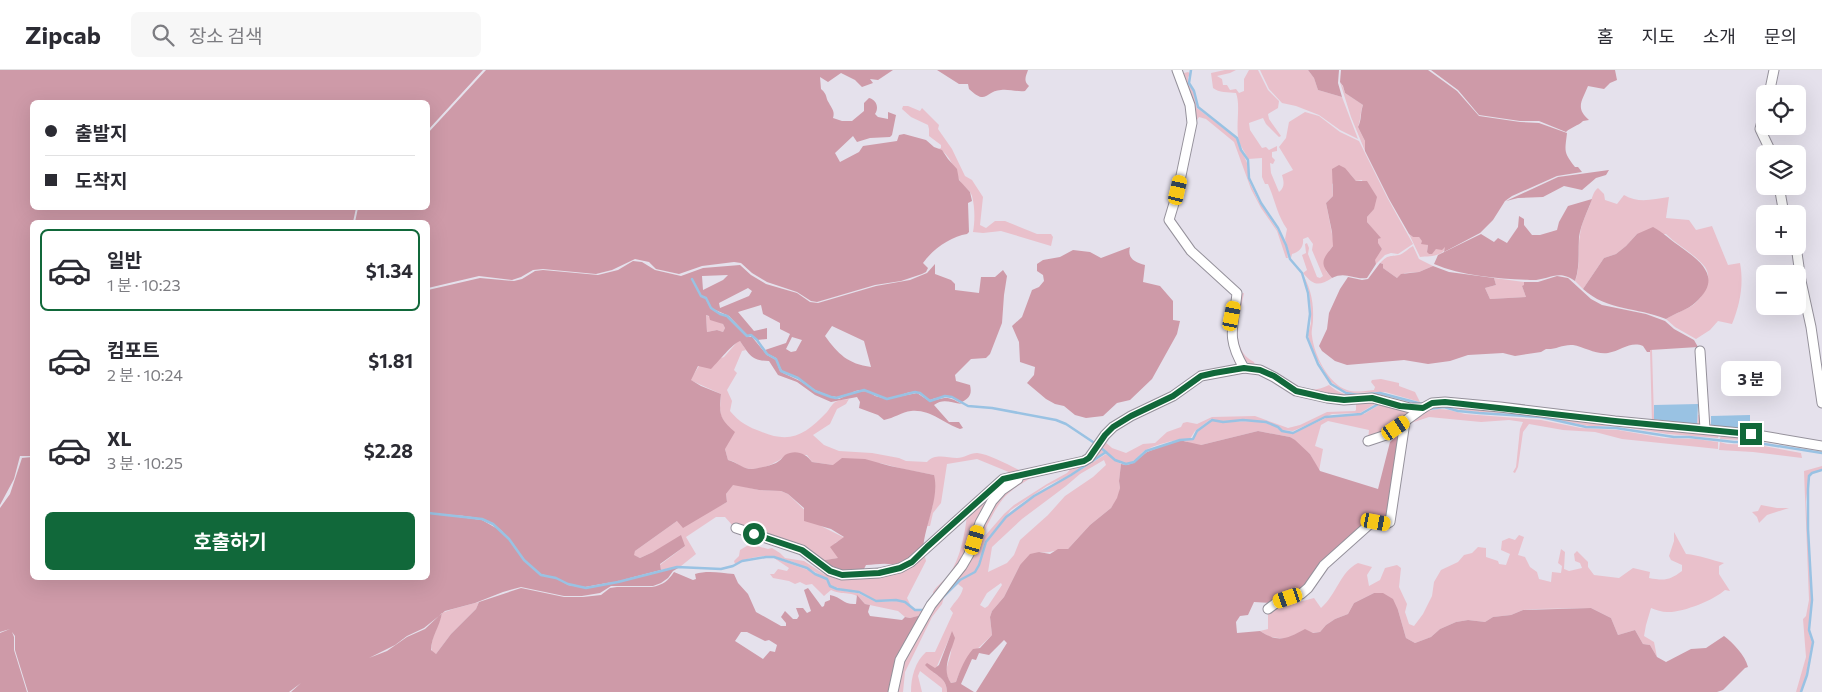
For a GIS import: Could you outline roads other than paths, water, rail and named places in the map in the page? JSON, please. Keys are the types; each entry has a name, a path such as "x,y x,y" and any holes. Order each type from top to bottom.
{"street":[{"path":"1177,70 1190,105 1192,123 1178,190 1169,220 1191,251 1226,281 1236,293 1232,332 1235,351 1244,368"},
{"path":"1771,85 1774,70"},
{"path":"1797,255 1800,281 1811,327 1822,403"},
{"path":"1700,351 1705,430"},
{"path":"736,528 802,550 836,574 879,573 900,568 912,562 1003,479 1084,461 1089,458 1113,427 1131,416 1173,396 1201,376 1244,368 1260,370 1274,376 1296,391 1308,394 1344,400 1372,398 1400,406 1423,408"},
{"path":"1368,441 1386,435 1432,403 1445,402 1751,434 1822,446"},
{"path":"1268,608 1301,594 1308,588 1324,565 1371,523 1386,524 1390,522 1406,422"},
{"path":"893,692 900,660 937,596 970,554 980,523 992,501 1012,482 1029,473"}],"water":[{"path":"1698,404 1697,426 1654,419 1654,405"},
{"path":"1750,415 1750,429 1711,426 1711,416"}],"waterway":[{"path":"1191,70 1189,83 1194,91 1198,107 1237,138 1241,150 1248,160 1249,178 1261,203 1278,228 1290,259 1302,273 1308,293 1310,314 1307,337 1318,364 1331,384 1346,393 1358,395 1380,393 1422,404"},
{"path":"692,279 701,296 706,298 711,308 727,316 747,336 751,335 757,340 767,354 776,359 781,371 798,378 815,391 836,398 864,390 887,399 915,392 920,393 930,401 945,396 952,397 968,406 992,408 1056,420 1066,424 1096,444"},
{"path":"1100,447 1115,460 1126,464 1134,462 1146,451 1180,440 1193,439 1197,431 1212,420 1223,422 1243,420 1266,422 1278,427 1282,431 1293,433 1325,417 1361,414 1380,403"},
{"path":"1428,409 1444,407 1458,411 1541,417 1586,427 1616,428 1674,437 1752,442 1822,453"},
{"path":"940,600 960,580 975,572 986,542 1006,517 1034,496 1106,452"},
{"path":"1801,692 1807,675 1813,642 1809,630 1812,600 1808,529 1809,476 1822,470"},
{"path":"430,513 482,519 493,524 509,539 524,560 541,575 586,588 677,567 721,569 742,561 774,557 807,568 827,579 830,586 837,589 859,592 876,601 896,600 905,602 915,610 926,610"}]}
